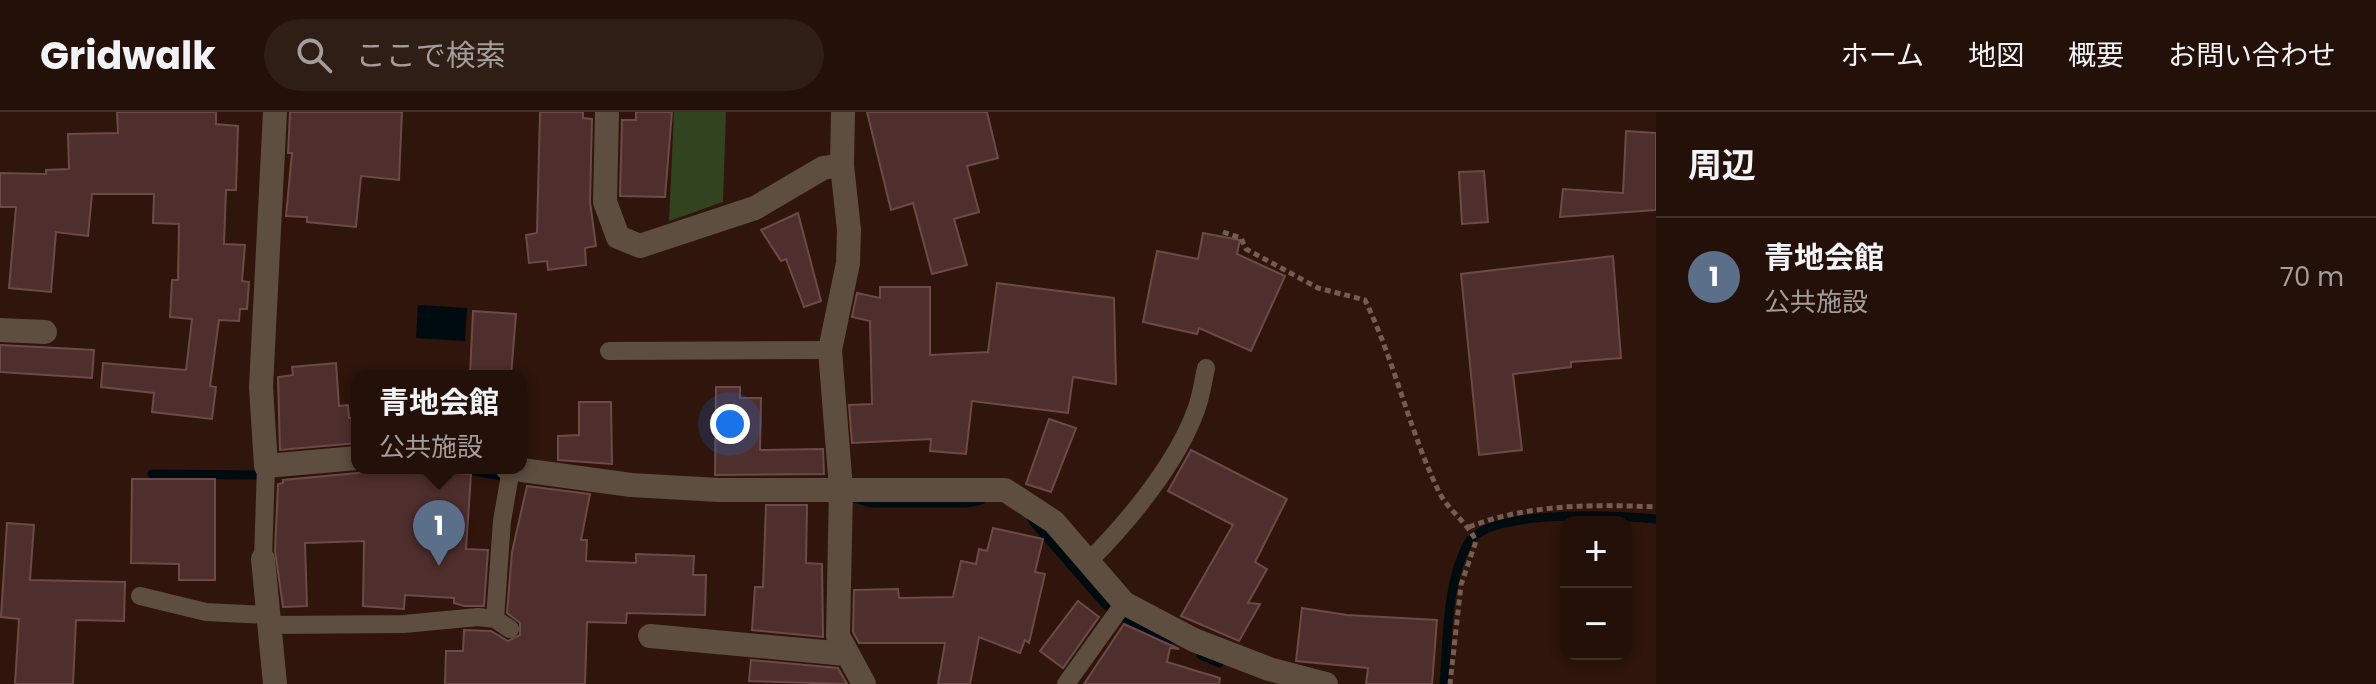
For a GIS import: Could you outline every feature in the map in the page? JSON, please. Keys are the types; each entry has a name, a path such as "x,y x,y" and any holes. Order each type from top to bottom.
{"street":[{"path":"275,112 261,387 266,466 351,459"},
{"path":"607,112 605,202 618,237 640,246 755,208 823,168 842,165"},
{"path":"843,112 842,165 849,230 848,263 830,350 841,489 838,636 864,684"},
{"path":"0,330 45,332"},
{"path":"527,470 689,489 1005,490 1054,522 1124,603 1194,640 1269,669 1326,684"},
{"path":"263,559 275,684"},
{"path":"650,636 846,654"}],"lane":[{"path":"609,351 830,350"},
{"path":"1089,561 1124,526 1178,446 1196,411 1206,368"},
{"path":"263,559 266,466"},
{"path":"140,596 206,612 269,620 502,624 502,521 508,474"},
{"path":"1066,684 1124,603"}],"path":[{"path":"1223,232 1241,238 1246,249 1318,288 1365,300 1440,495 1469,527 1476,541 1461,585 1450,684"},
{"path":"1469,527 1507,515 1593,504 1656,507"}],"green space":[{"path":"674,112 726,112 723,202 669,221"}],"shaded area":[{"path":"418,305 467,308 465,341 416,338"}],"building":[{"path":"117,112 216,112 216,124 238,126 236,190 226,190 224,244 245,245 242,281 249,282 247,309 240,309 239,321 219,320 210,386 216,387 212,419 152,412 154,393 101,387 103,363 186,370 192,319 170,317 172,280 178,280 179,224 153,223 154,194 92,194 88,236 56,232 51,292 9,288 16,207 0,207 0,173 46,174 46,170 69,169 68,134 118,133"},
{"path":"290,112 402,112 399,180 361,176 356,227 307,222 307,217 286,216 292,153 288,153"},
{"path":"540,112 583,112 583,118 592,119 590,202 596,246 585,248 586,265 548,270 547,261 529,263 526,235 537,233"},
{"path":"636,112 672,112 665,197 620,196 622,120 636,120"},
{"path":"867,112 987,112 998,158 967,166 979,212 954,219 967,265 932,274 913,203 891,210"},
{"path":"1626,131 1656,133 1656,210 1560,217 1563,189 1623,193"},
{"path":"1484,171 1488,222 1462,224 1459,172"},
{"path":"798,213 821,301 804,307 786,259 781,261 761,230"},
{"path":"1203,233 1240,240 1237,254 1285,276 1251,351 1199,328 1197,334 1143,322 1157,251 1198,259"},
{"path":"1613,256 1621,358 1571,362 1571,367 1513,374 1522,450 1479,455 1461,274"},
{"path":"997,283 1114,298 1116,384 1073,377 1068,413 972,401 966,454 930,451 931,439 852,443 849,405 872,404 870,321 852,317 857,293 880,298 880,287 930,287 930,355 988,352"},
{"path":"473,311 516,314 511,370 470,370"},
{"path":"0,345 94,350 92,378 0,372"},
{"path":"336,363 339,406 348,405 351,444 280,450 278,377 293,375 292,367"},
{"path":"716,387 740,387 740,398 761,398 760,450 823,449 824,474 715,475"},
{"path":"579,402 611,402 612,464 558,460 558,436 579,435"},
{"path":"1049,419 1076,428 1051,492 1026,484"},
{"path":"1191,450 1287,499 1255,562 1267,569 1248,603 1260,604 1239,641 1181,616 1233,525 1168,491"},
{"path":"351,474 471,474 466,549 488,550 484,606 464,606 454,603 454,598 405,595 404,609 363,606 364,541 305,543 307,606 283,607 275,551 278,484 283,480"},
{"path":"132,479 215,479 215,580 179,580 179,564 131,563"},
{"path":"527,486 590,494 581,540 587,540 586,561 636,563 636,554 694,556 693,575 706,575 705,615 627,613 626,623 587,622 585,684 445,684 446,651 463,651 464,630 491,631 508,641 520,635 520,623 507,613 512,552"},
{"path":"766,505 807,505 806,563 822,564 823,637 752,630 755,587 763,587"},
{"path":"7,523 34,525 30,580 125,582 124,621 76,620 73,684 15,684 19,619 1,617"},
{"path":"993,528 1043,539 1035,572 1045,574 1029,643 1025,640 1020,653 979,637 970,684 938,684 945,643 859,643 853,632 854,590 898,589 899,598 953,597 961,561 976,564 979,549 987,551"},
{"path":"1078,601 1099,617 1063,668 1040,651"},
{"path":"1302,608 1347,615 1437,620 1432,684 1366,684 1368,668 1296,661"},
{"path":"1124,624 1179,649 1170,648 1167,662 1220,678 1219,684 1084,684"},
{"path":"751,660 838,668 847,684 749,681"}],"waterway":[{"path":"152,474 266,475"},
{"path":"491,474 508,477"},
{"path":"857,499 871,503 967,503 981,500"},
{"path":"1444,684 1455,578 1467,545 1479,533 1499,524 1525,519 1585,516 1656,519"},
{"path":"1032,520 1105,604 1129,621 1169,640"},
{"path":"1201,655 1219,663"}],"place":[{"name":"青地会館","path":"439,566"}]}
